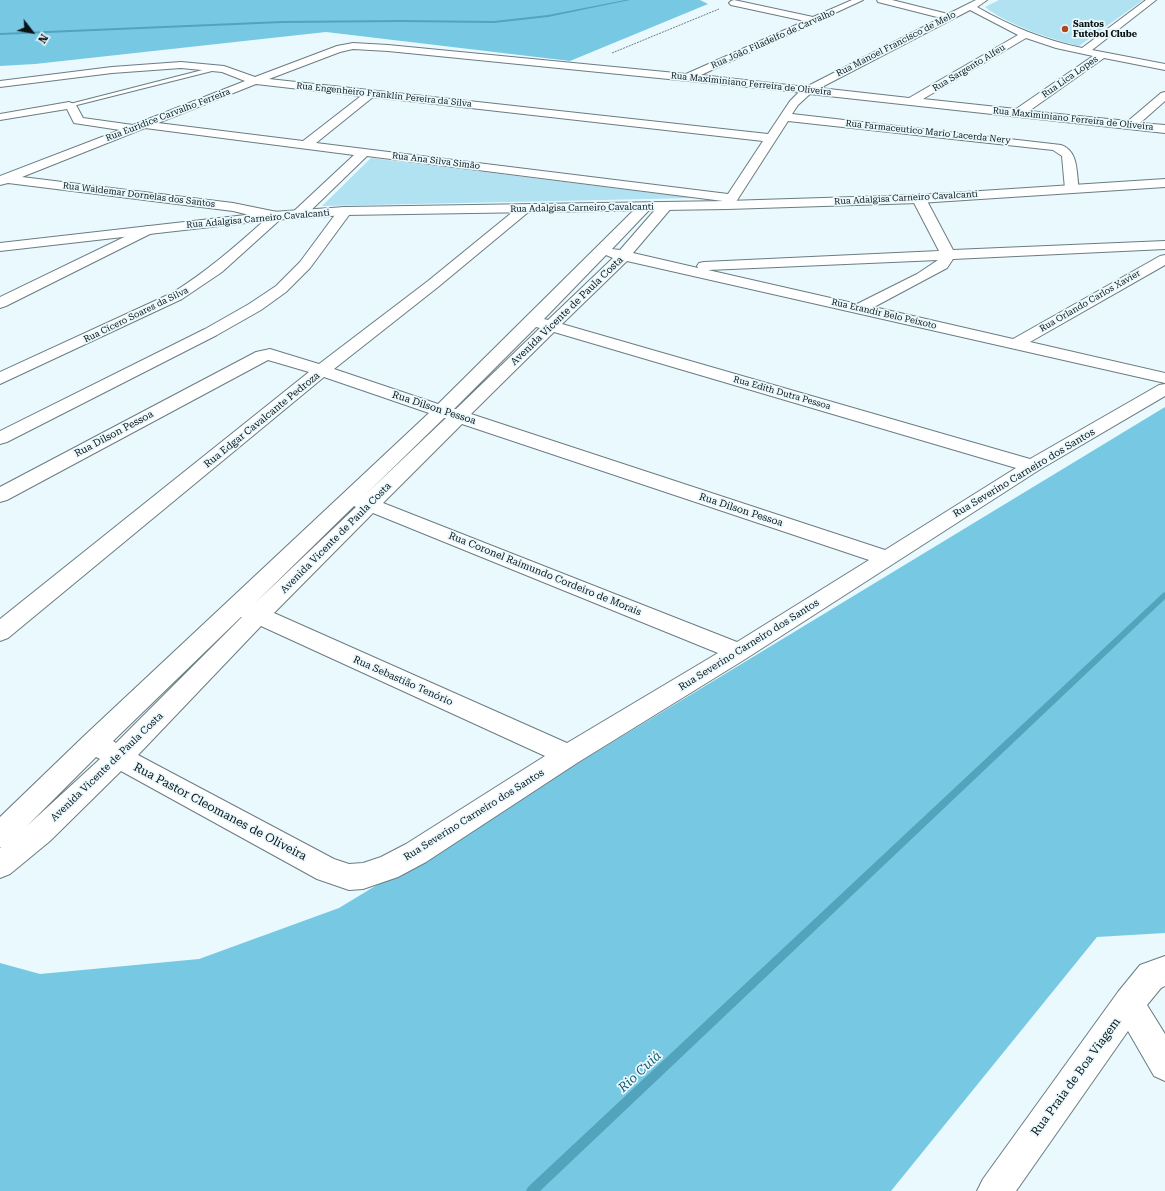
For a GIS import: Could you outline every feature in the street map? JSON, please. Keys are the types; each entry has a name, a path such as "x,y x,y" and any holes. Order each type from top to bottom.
{"street":[{"name":"Rua João Filadelfo de Carvalho","path":"687,77 859,0"},
{"path":"882,0 949,17"},
{"name":"Rua Manoel Francisco de Melo","path":"729,202 784,117 794,103 808,90 983,0"},
{"name":"Rua Lica Lopes","path":"1084,51 1152,0"},
{"path":"738,2 814,20"},
{"path":"970,6 983,14 1026,34 1060,46 1165,67"},
{"name":"Rua Sargento Alfeu","path":"912,102 1026,34"},
{"name":"Rua Maximiniano Ferreira de Oliveira","path":"337,49 364,46 687,77 1165,129"},
{"name":"Rua Euridice Carvalho Ferreira","path":"3,180 337,49"},
{"name":"Rua Lica Lopes","path":"1018,113 1102,54"},
{"name":"Rua Engenheiro Franklin Pereira da Silva","path":"0,84 112,70 181,65 218,68 233,72 254,81 771,138"},
{"path":"306,145 372,93"},
{"path":"1130,125 1165,95"},
{"path":"0,117 69,105"},
{"name":"Rua Ana Silva Simão","path":"69,105 72,107 78,121 138,126 364,152 729,202"},
{"name":"Rua Farmaceutico Mario Lacerda Nery","path":"784,117 1060,148 1066,151 1068,156 1072,189"},
{"path":"299,214 364,152"},
{"name":"Rua Waldemar Dornelas dos Santos","path":"3,180 233,207 274,216"},
{"name":"Rua Adalgisa Carneiro Cavalcanti","path":"0,247 274,216 345,211 645,207 729,202 919,198 1165,183"},
{"path":"919,198 948,255"},
{"name":"Avenida Vicente de Paula Costa","path":"0,865 40,832 119,757 350,497 552,325 624,256 666,206"},
{"name":"Avenida Vicente de Paula Costa","path":"0,835 93,743 248,611 370,504 532,320 645,207"},
{"name":"Rua Edgar Cavalcante Pedroza","path":"0,632 321,371 433,284 525,209"},
{"path":"0,438 204,336 255,306 281,288 305,264 345,211"},
{"name":"Rua Cícero Soares da Silva","path":"0,379 177,296 194,286 239,251 274,216"},
{"path":"0,303 147,230"},
{"path":"677,267 1165,245"},
{"name":"Rua Erandir Belo Peixoto","path":"603,250 1165,378"},
{"path":"859,308 922,277 942,265 948,255"},
{"name":"Rua Orlando Carlos Xavier","path":"1015,344 1165,259"},
{"name":"Rua Edith Dutra Pessoa","path":"532,320 1032,466"},
{"name":"Rua Dilson Pessoa","path":"0,495 262,356 270,354 280,356 321,371 887,558"},
{"name":"Rua Severino Carneiro dos Santos","path":"327,870 349,877 363,876 388,868 416,853 568,755 740,652 1032,466 1165,390"},
{"name":"Rua Coronel Raimundo Cordeiro de Morais","path":"350,497 740,652"},
{"name":"Rua Sebastião Tenório","path":"248,611 568,755"},
{"name":"Rua Pastor Cleomanes de Oliveira","path":"93,743 327,870"},
{"name":"Rua Praia de Boa Viagem","path":"995,1191 1129,1003 1151,976 1165,971"},
{"path":"1129,1003 1165,1065"}],"lane":[{"path":"69,105 218,68"}],"path":[{"path":"579,67 738,2"}],"shaded area":[{"path":"0,0 700,0 708,4 570,61 326,32 35,64 0,66"},
{"name":"Santos Futebol Clube","path":"999,0 1143,0 1079,46 1043,36 1005,19 985,7"},
{"path":"371,158 694,198 322,206"},
{"path":"1165,407 1165,933 1097,937 891,1191 0,1191 0,963 40,974 199,959 339,908"}],"waterway":[{"path":"0,34 282,22 494,22 548,16 629,0"},
{"name":"Rio Cuiá","path":"532,1191 1165,595"}],"place":[{"name":"Santos Futebol Clube","path":"1065,29"}]}
